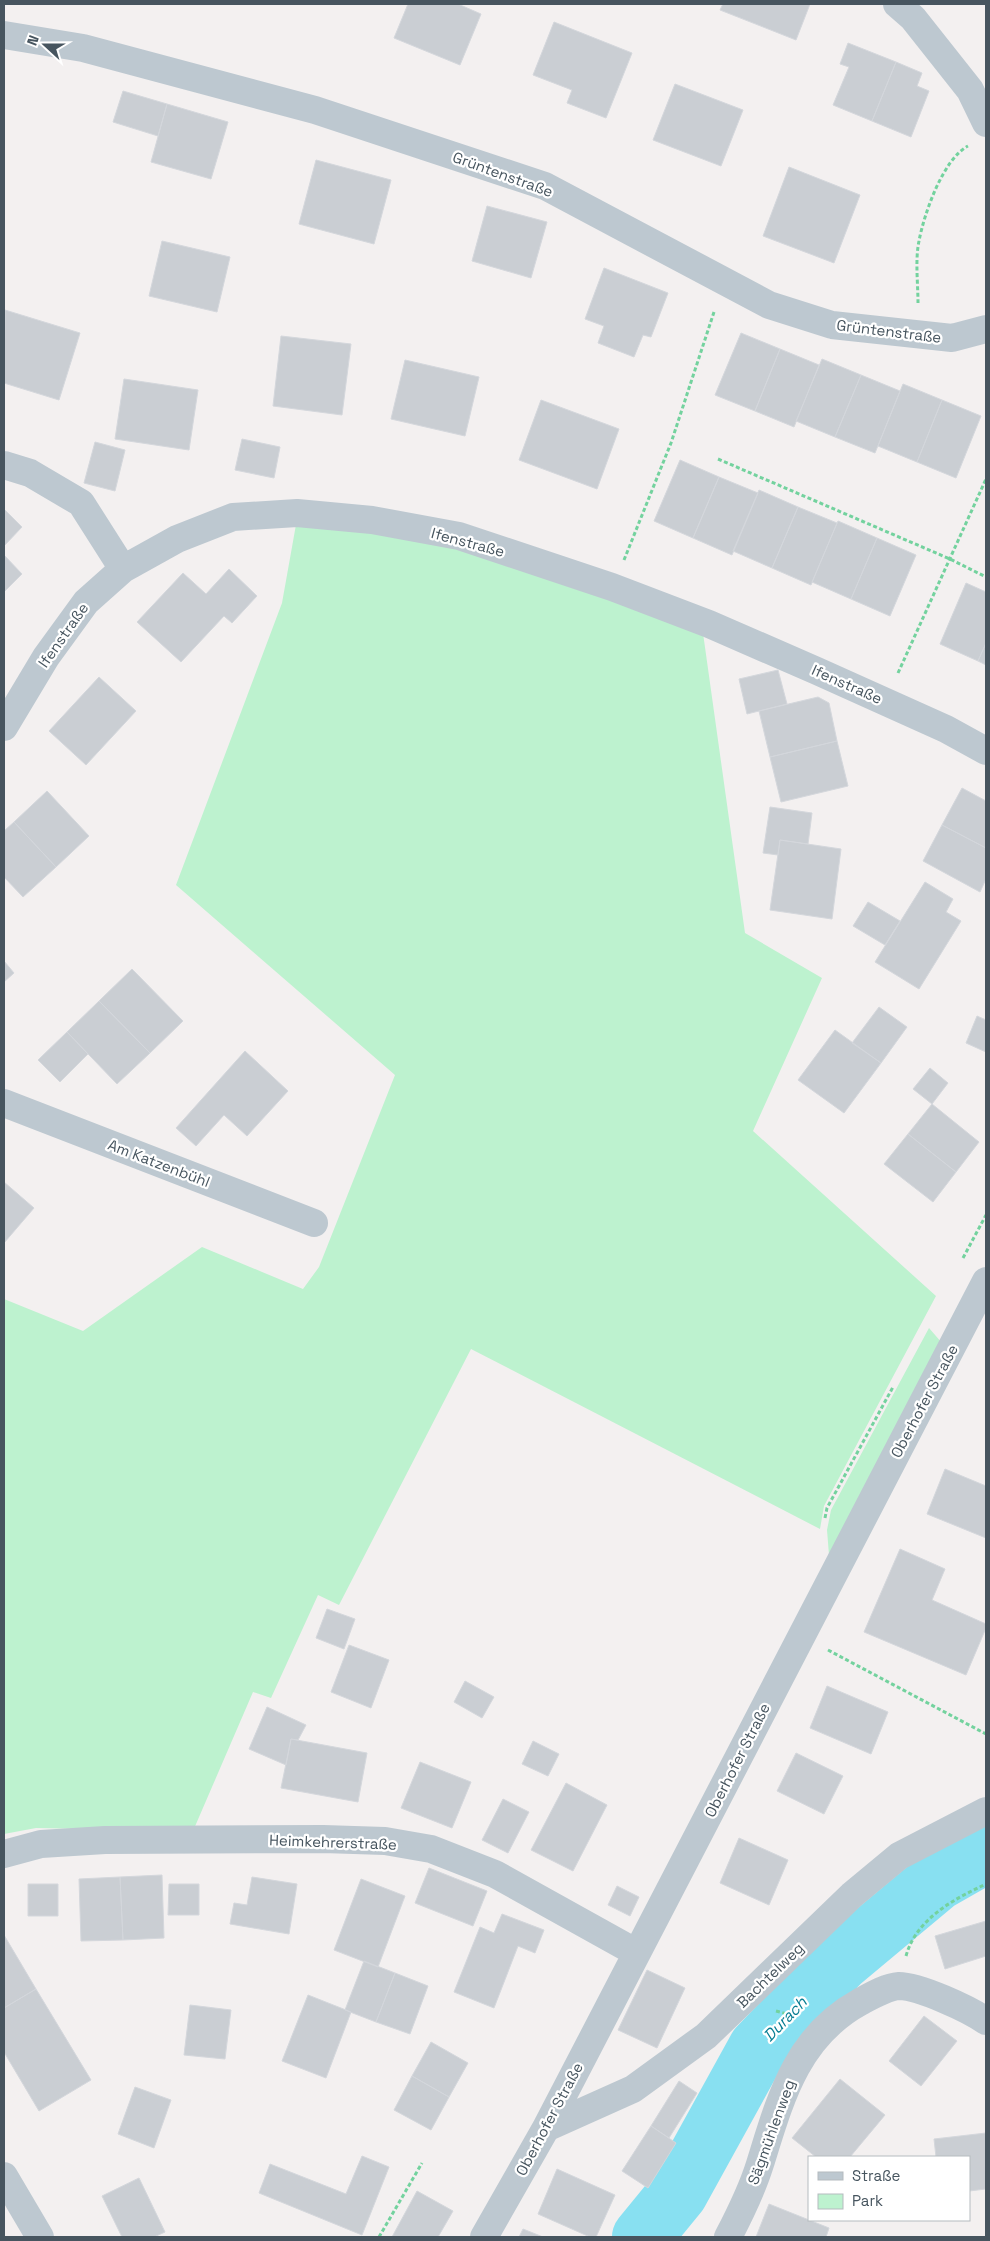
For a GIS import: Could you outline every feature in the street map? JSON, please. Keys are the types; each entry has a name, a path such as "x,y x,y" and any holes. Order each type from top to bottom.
{"street":[{"path":"897,4 913,18 970,90 979,134"},
{"name":"Grüntenstraße","path":"4,35 82,48 315,110 545,186 768,305 832,325 952,338 986,329"},
{"path":"4,465 30,473 81,503 123,569"},
{"name":"Ifenstraße","path":"4,727 46,657 86,602 123,569 177,539 233,517 297,513 372,520 459,536 612,588 709,624 885,701 946,729 986,751"},
{"name":"Am Katzenbühl","path":"4,1103 314,1223"},
{"name":"Oberhofer Straße","path":"484,2237 546,2128 801,1635 979,1310 986,1281"},
{"name":"Bachtelweg","path":"546,2128 633,2089 706,2036 852,1895 899,1856 986,1811"},
{"name":"Heimkehrerstraße","path":"4,1854 41,1844 105,1840 323,1839 385,1842 431,1849 495,1874 638,1952"},
{"path":"898,1986 918,1989 986,2021"},
{"name":"Sägmühlenweg","path":"728,2237 740,2215 759,2166 781,2097 795,2066 825,2028 839,2016 876,1994 898,1986"},
{"path":"4,2176 40,2237"}],"path":[{"path":"918,334 918,242 930,202 947,168 979,134"},
{"path":"612,588 671,443 724,283"},
{"path":"718,459 950,559 986,577"},
{"path":"885,701 986,479"},
{"path":"801,1635 986,1734"},
{"path":"898,1986 908,1947 926,1920 966,1893 986,1884"},
{"path":"379,2237 422,2163"}],"green space":[{"path":"297,519 456,545 703,633 745,933 822,978 753,1131 936,1296 824,1506 820,1529 471,1349 339,1605 318,1595 271,1698 253,1692 193,1831 36,1828 4,1834 4,1299 83,1331 202,1247 303,1289 319,1267 395,1075 176,885 282,603"},
{"path":"929,1328 942,1343 829,1555 827,1530 831,1510"}],"building":[{"path":"408,4 458,4 481,14 460,65 394,38"},
{"path":"723,4 810,4 796,40 720,10"},
{"path":"554,22 632,53 606,118 567,103 572,90 533,75"},
{"path":"848,43 896,62 872,121 833,105 849,67 840,64"},
{"path":"896,62 922,73 917,86 929,91 911,137 872,121"},
{"path":"675,84 743,110 721,166 653,140"},
{"path":"123,91 167,104 158,136 113,122"},
{"path":"167,104 228,122 211,179 151,162"},
{"path":"316,160 391,180 374,244 299,224"},
{"path":"789,167 860,195 834,263 763,236"},
{"path":"487,206 547,222 531,278 472,261"},
{"path":"162,241 230,257 217,312 149,296"},
{"path":"604,268 668,293 651,337 643,335 634,357 598,343 604,326 585,319"},
{"path":"5,310 80,333 59,400 4,383"},
{"path":"741,333 780,349 755,411 715,395"},
{"path":"281,336 351,344 342,415 273,406"},
{"path":"780,349 819,365 794,427 755,411"},
{"path":"822,359 861,375 835,437 796,421"},
{"path":"405,360 479,377 465,436 391,419"},
{"path":"861,375 900,391 875,453 835,437"},
{"path":"124,379 198,390 189,450 115,439"},
{"path":"903,384 942,400 917,462 878,446"},
{"path":"541,400 619,429 597,489 519,460"},
{"path":"942,400 981,416 956,478 917,462"},
{"path":"242,439 280,447 274,478 235,470"},
{"path":"95,442 125,450 115,491 84,483"},
{"path":"680,460 719,477 693,538 654,521"},
{"path":"719,477 758,493 732,555 693,538"},
{"path":"759,490 798,507 772,568 733,551"},
{"path":"798,507 837,523 811,585 772,568"},
{"path":"4,509 22,527 4,546"},
{"path":"838,521 877,538 851,599 812,582"},
{"path":"877,538 916,555 890,616 851,599"},
{"path":"4,555 22,574 4,592"},
{"path":"229,569 257,596 232,623 224,616 181,662 137,622 183,573 206,594"},
{"path":"966,583 986,592 986,643 978,661 940,644"},
{"path":"986,643 986,665 978,661"},
{"path":"778,670 787,704 747,714 739,679"},
{"path":"99,677 136,711 86,765 49,731"},
{"path":"818,697 829,703 837,741 770,757 759,711"},
{"path":"837,741 848,786 781,802 770,757"},
{"path":"962,788 986,801 986,848 942,825"},
{"path":"47,791 89,836 56,867 14,822"},
{"path":"770,807 812,813 808,844 780,840 778,855 763,853"},
{"path":"14,822 56,867 23,897 4,877 4,831"},
{"path":"942,825 986,848 986,879 980,892 923,861"},
{"path":"780,840 841,849 832,919 770,910"},
{"path":"925,882 953,899 946,912 961,921 919,989 875,962"},
{"path":"868,902 900,921 885,945 853,926"},
{"path":"4,961 14,973 4,982"},
{"path":"132,969 183,1021 150,1053 99,1001"},
{"path":"99,1001 150,1053 117,1084 67,1032"},
{"path":"879,1007 907,1027 881,1063 852,1043"},
{"path":"977,1016 986,1020 986,1052 966,1043"},
{"path":"835,1030 881,1063 844,1113 798,1080"},
{"path":"67,1032 88,1054 60,1082 38,1060"},
{"path":"245,1051 288,1091 247,1136 224,1115 196,1146 176,1128"},
{"path":"930,1068 948,1083 932,1104 913,1089"},
{"path":"932,1104 979,1142 956,1172 908,1134"},
{"path":"908,1134 956,1172 933,1202 884,1164"},
{"path":"4,1182 34,1208 4,1243"},
{"path":"945,1469 986,1486 986,1538 927,1514"},
{"path":"900,1549 945,1569 932,1600 986,1624 966,1675 864,1632"},
{"path":"327,1609 355,1619 344,1649 316,1638"},
{"path":"349,1645 389,1660 371,1708 331,1692"},
{"path":"465,1681 494,1697 482,1718 454,1702"},
{"path":"827,1686 888,1712 871,1754 810,1728"},
{"path":"267,1707 306,1725 298,1740 291,1739 286,1765 249,1749"},
{"path":"291,1739 367,1753 358,1802 281,1788"},
{"path":"533,1741 559,1754 548,1776 522,1764"},
{"path":"796,1753 843,1776 824,1814 777,1791"},
{"path":"420,1762 471,1782 452,1828 401,1808"},
{"path":"566,1783 607,1805 573,1871 531,1850"},
{"path":"503,1799 529,1812 508,1853 482,1840"},
{"path":"739,1838 788,1860 769,1905 720,1883"},
{"path":"429,1868 487,1891 473,1926 415,1903"},
{"path":"162,1875 164,1938 123,1940 120,1877"},
{"path":"120,1877 123,1940 81,1941 79,1879"},
{"path":"252,1877 297,1884 289,1934 230,1924 234,1903 247,1905"},
{"path":"361,1879 405,1896 378,1967 334,1950"},
{"path":"28,1884 58,1884 58,1916 28,1916"},
{"path":"169,1884 199,1884 199,1915 168,1915"},
{"path":"617,1886 639,1897 630,1916 608,1905"},
{"path":"502,1914 544,1930 535,1953 518,1946 494,2008 454,1992 480,1927 494,1933"},
{"path":"986,1921 986,1956 945,1969 935,1936"},
{"path":"4,1935 36,1989 4,2008"},
{"path":"364,1961 395,1973 376,2022 345,2010"},
{"path":"647,1970 685,1988 657,2048 618,2030"},
{"path":"395,1973 428,1986 410,2034 376,2022"},
{"path":"36,1989 91,2080 39,2111 4,2052 4,2008"},
{"path":"308,1995 351,2012 326,2078 282,2061"},
{"path":"190,2005 231,2010 225,2059 184,2055"},
{"path":"924,2016 957,2041 921,2086 889,2061"},
{"path":"431,2042 468,2063 449,2097 412,2076"},
{"path":"412,2076 449,2097 431,2130 394,2110"},
{"path":"840,2079 885,2115 851,2156 815,2156 792,2138"},
{"path":"679,2081 697,2093 669,2138 651,2126"},
{"path":"135,2087 171,2100 154,2148 118,2134"},
{"path":"651,2126 676,2143 648,2188 622,2171"},
{"path":"986,2133 986,2189 970,2191 970,2156 936,2156 934,2139"},
{"path":"362,2156 389,2167 362,2235 259,2193 270,2164 346,2194"},
{"path":"557,2169 615,2195 596,2237 590,2237 538,2214"},
{"path":"139,2178 165,2232 154,2237 122,2237 102,2196"},
{"path":"417,2191 453,2211 438,2237 392,2237"},
{"path":"769,2204 829,2228 826,2237 756,2237"},
{"path":"523,2229 543,2237 519,2237"}],"waterway":[{"name":"Durach","path":"642,2237 678,2193 758,2048 840,1962 937,1881 986,1853"}]}
